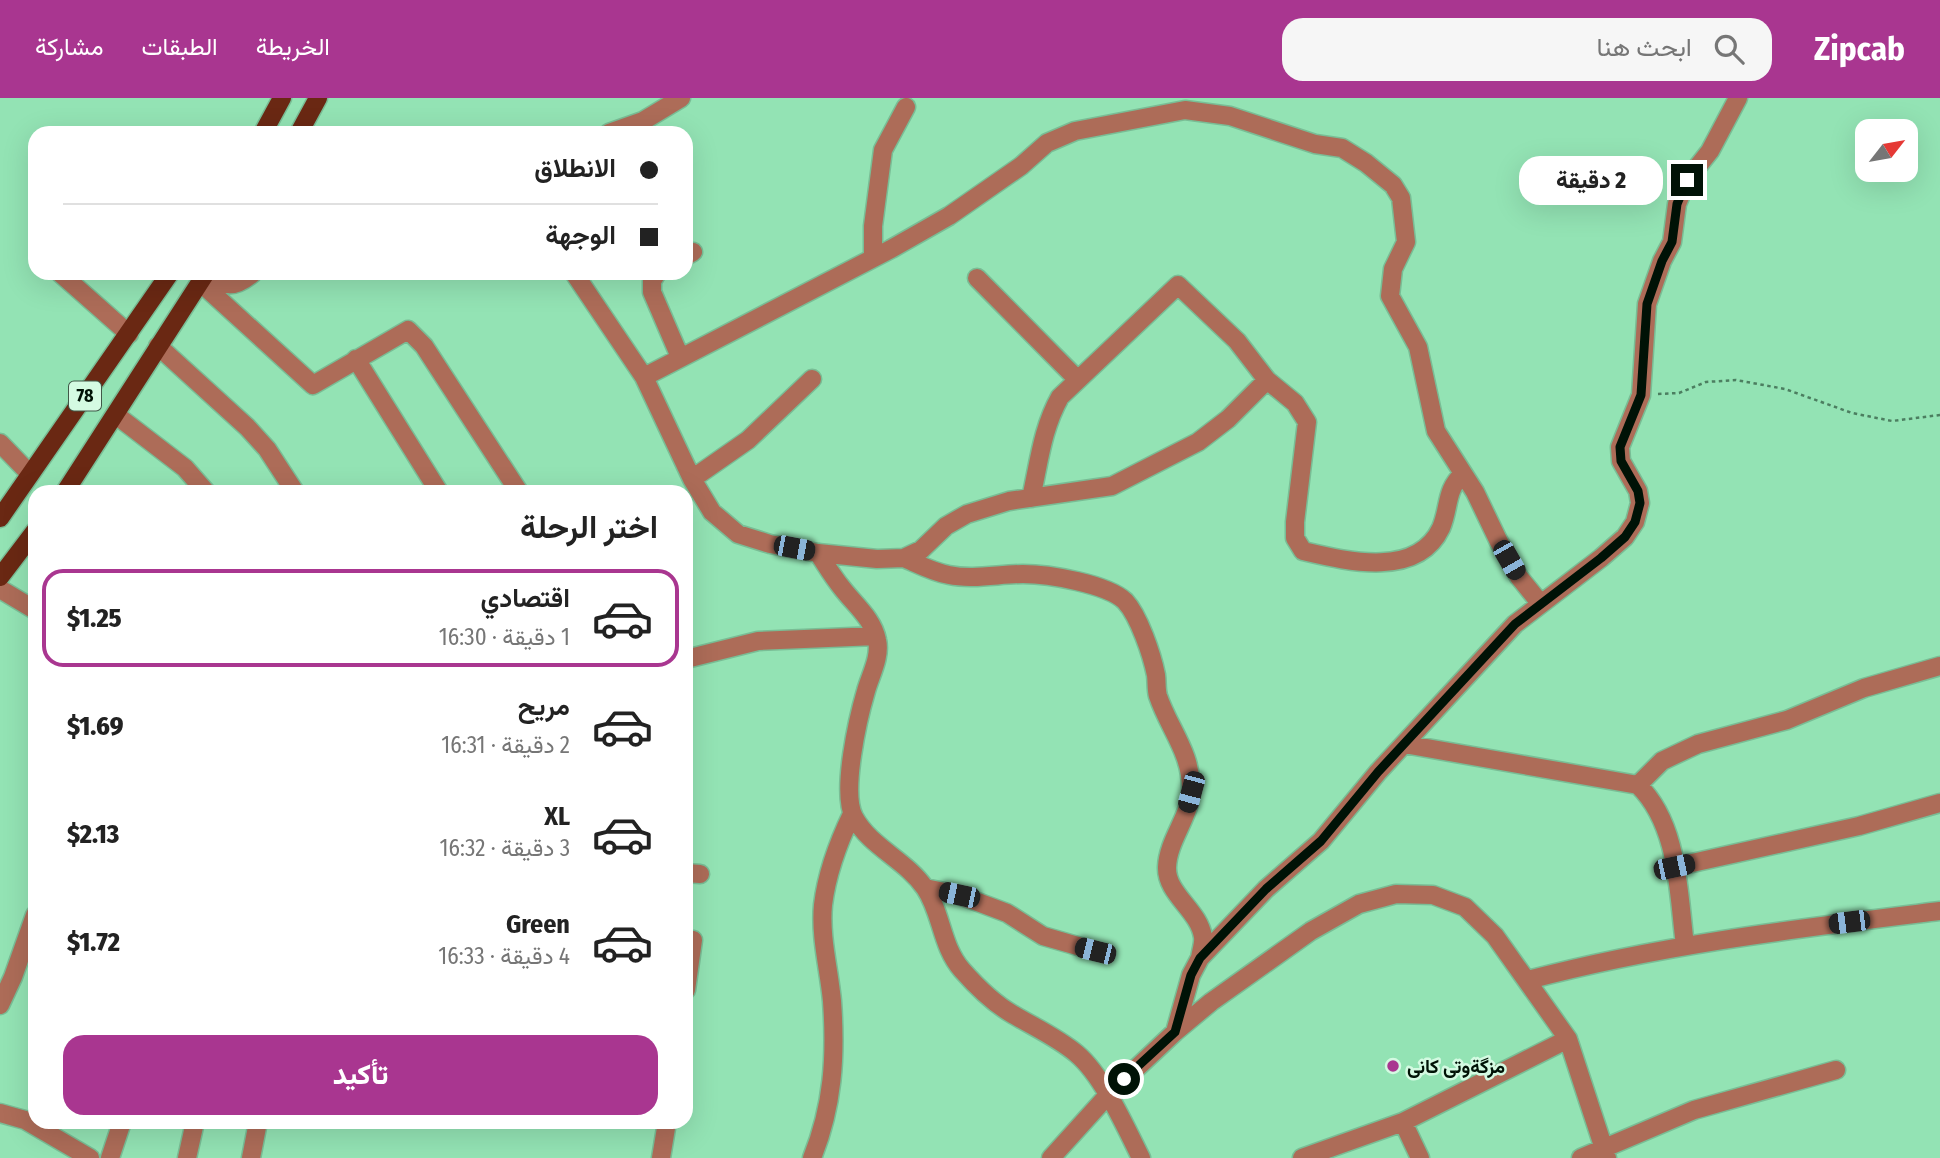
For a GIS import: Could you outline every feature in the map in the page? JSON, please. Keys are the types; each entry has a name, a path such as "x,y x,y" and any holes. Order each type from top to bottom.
{"main road":[{"path":"268,126 282,98"},
{"path":"303,126 318,98"},
{"name":"78","path":"0,518 165,280"},
{"name":"78","path":"70,485 202,280"},
{"path":"0,577 28,540"}],"street":[{"path":"629,126 643,121 681,98"},
{"path":"1175,1032 1191,975 1200,958 1266,889 1321,841 1404,744 1515,624 1601,558 1625,537 1635,522 1640,503 1638,491 1621,461 1620,447 1641,395 1647,304 1662,261 1672,242 1677,204 1687,180 1710,151 1738,98"},
{"path":"873,258 873,226 883,150 906,107"},
{"path":"644,377 950,216 1021,166 1047,143 1074,131 1185,110 1230,116 1315,144 1342,148 1393,185 1401,198 1406,242 1393,270 1390,296 1418,347 1436,431 1464,474 1519,578 1541,603"},
{"path":"977,278 1077,379"},
{"path":"68,280 129,334"},
{"path":"209,280 313,385 408,330 424,346 514,485"},
{"path":"216,280 229,285 245,280"},
{"path":"578,280 644,377 692,479 712,512 737,534 770,544 818,553 877,559 904,558 921,550 946,526 967,514 1009,501 1112,486 1198,442 1228,419 1267,380"},
{"path":"653,280 652,292 680,357"},
{"path":"1031,498 1042,437 1050,414 1060,397 1178,285 1237,341 1267,380 1296,403 1307,422 1295,522 1295,538 1303,551 1334,558 1391,562 1418,554 1431,545 1442,526 1453,483 1464,474"},
{"path":"158,346 247,427 267,449 290,485"},
{"path":"356,359 435,485"},
{"path":"692,479 748,440 812,379"},
{"path":"116,415 185,468 200,485"},
{"path":"0,443 30,474"},
{"path":"818,553 841,587 873,625 878,643 875,663 859,715 849,783 852,814 862,830 925,888 936,911 944,938 959,967 983,992 1011,1014 1051,1035 1080,1056 1108,1095 1141,1158"},
{"path":"904,558 950,576 1025,574 1063,579 1111,592 1126,602 1147,645 1158,695 1187,759 1191,792 1169,854 1167,869 1171,883 1200,928 1203,938 1200,958"},
{"path":"0,589 28,606"},
{"path":"693,657 758,641 876,636"},
{"path":"1638,785 1662,761 1699,744 1787,720 1864,688 1940,666"},
{"path":"1404,744 1638,785 1651,801 1671,841 1685,945"},
{"path":"1674,867 1859,826 1940,803"},
{"path":"811,1158 823,1132 834,1078 832,1000 824,951 823,906 833,854 852,814"},
{"path":"925,888 959,895 1007,913 1043,936 1095,951"},
{"path":"1051,1158 1108,1095 1211,1002 1311,931 1359,904 1396,894 1433,895 1465,908 1494,936 1568,1039 1605,1152"},
{"path":"1528,980 1587,964 1685,945 1940,911"},
{"path":"0,1006 28,935"},
{"path":"693,946 694,940"},
{"path":"1301,1158 1404,1122 1568,1039"},
{"path":"1581,1158 1605,1152 1694,1110 1836,1070"},
{"path":"0,1113 28,1122"},
{"path":"1404,1122 1420,1158"},
{"path":"40,1129 90,1158"},
{"path":"110,1158 120,1129"},
{"path":"187,1158 193,1129"},
{"path":"251,1158 257,1129"},
{"path":"661,1158 666,1129"}],"path":[{"path":"1641,395 1679,393 1706,382 1736,380 1785,390 1852,413 1892,421 1940,415"}],"place":[{"name":"مزگةوتی کانی","path":"1393,1066"}],"route":[{"path":"1124,1079 1175,1032 1191,975 1200,958 1266,889 1321,841 1378,772 1515,624 1601,558 1625,537 1635,522 1640,503 1638,491 1621,461 1620,447 1641,395 1647,304 1662,261 1672,242 1677,204 1687,180"}]}
